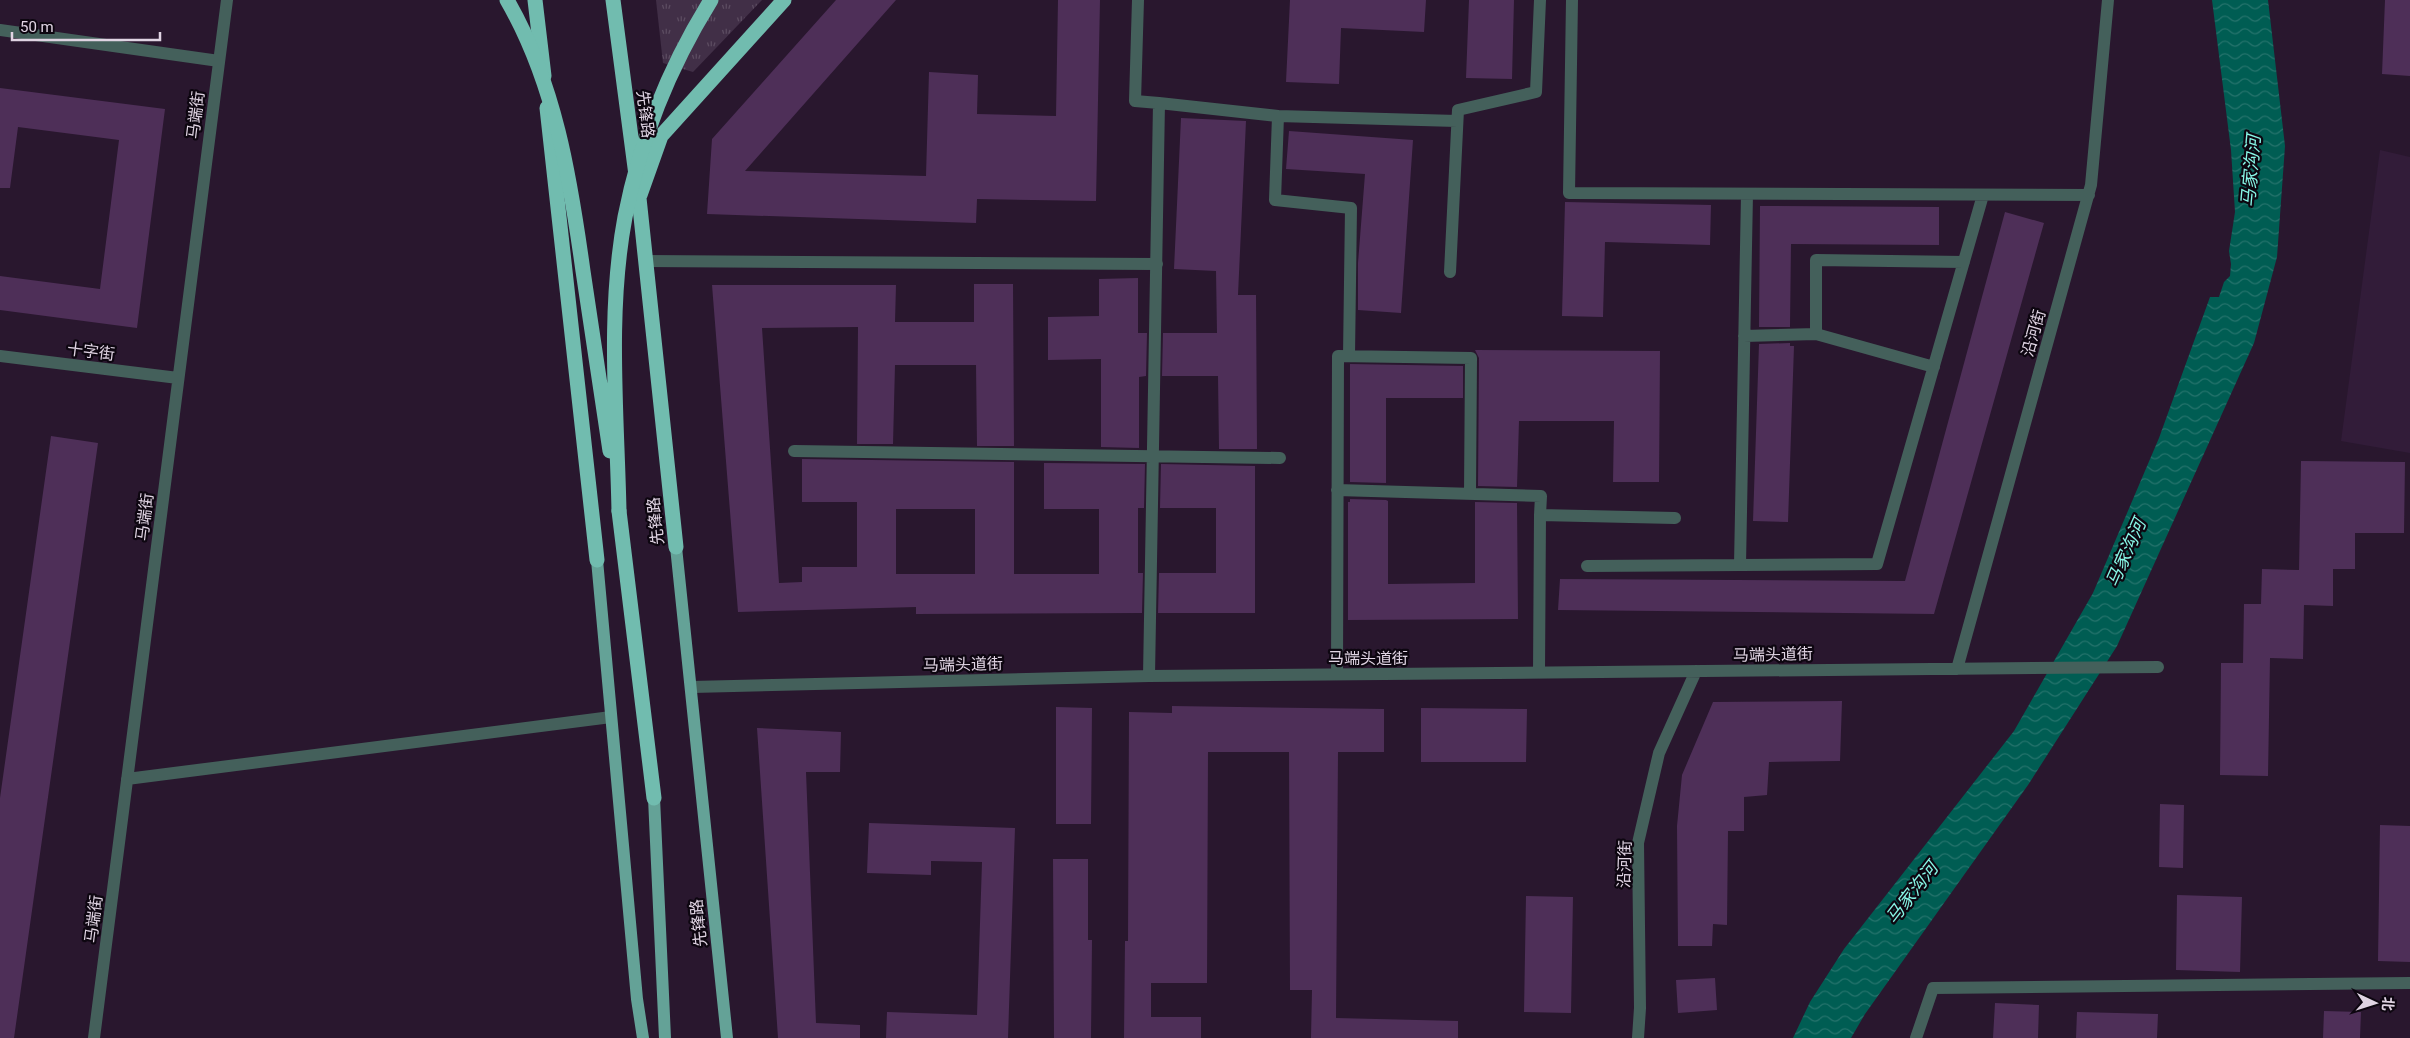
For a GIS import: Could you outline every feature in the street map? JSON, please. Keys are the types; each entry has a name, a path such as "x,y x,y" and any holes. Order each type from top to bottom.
{"highway":[{"path":"507,0 540,70 556,118 568,171 619,511 654,798"},
{"path":"536,0 597,560"},
{"name":"先锋路","path":"613,0 639,198 676,547"},
{"path":"619,511 615,341 618,272 625,217 639,160 661,94 692,31 711,0"},
{"path":"639,198 661,136 784,0"}],"main road":[{"name":"先锋路","path":"676,547 727,1038"},
{"path":"597,560 637,999 643,1038"},
{"path":"654,798 665,1038"}],"street":[{"name":"马端街","path":"94,1038 227,0"},
{"path":"1138,0 1135,101 1278,116 1457,122"},
{"path":"1450,272 1458,110 1536,92 1540,0"},
{"path":"1572,0 1569,194 2088,195"},
{"name":"沿河街","path":"1957,669 2088,195 2108,0"},
{"path":"0,30 219,61"},
{"path":"1149,676 1159,103"},
{"path":"1278,116 1275,200 1351,208 1349,356"},
{"path":"1740,565 1747,194"},
{"path":"1587,566 1877,564 1983,194"},
{"path":"1816,334 1816,260 1964,262"},
{"path":"645,261 1157,264"},
{"path":"1744,336 1816,334 1934,367"},
{"name":"十字街","path":"0,356 178,378"},
{"path":"1337,674 1338,356 1471,358 1470,493"},
{"path":"794,451 1280,458"},
{"path":"1337,490 1540,496 1539,672"},
{"path":"1540,515 1675,518"},
{"name":"马端头道街","path":"692,687 1149,676 2158,667"},
{"name":"沿河街","path":"1638,1038 1640,1008 1638,843 1659,753 1696,671"},
{"path":"127,779 611,717"},
{"path":"1916,1038 1934,988 2410,984"}],"shaded area":[{"path":"2380,150 2410,157 2410,453 2341,441"}],"green space":[{"path":"656,0 762,0 693,72 663,63"}],"water":[{"name":"马家沟河","path":"2212,0 2268,0 2285,146 2277,257 2254,343 2117,646 2028,785 1865,1014 1851,1038 1793,1038 1810,1002 1844,949 2014,731 2093,593 2159,438 2210,297 2219,297 2224,282 2230,276 2229,251 2235,212 2231,150"}],"building":[{"path":"836,0 896,0 745,171 926,176 929,72 978,75 977,114 1056,116 1058,0 1100,0 1096,201 977,199 976,223 707,214 712,139"},
{"path":"1290,0 1426,0 1424,32 1341,28 1339,84 1286,82"},
{"path":"1469,0 1514,0 1512,79 1466,78"},
{"path":"2385,0 2410,0 2410,76 2382,74"},
{"path":"0,88 165,109 137,328 0,310 0,276 100,289 119,140 18,127 10,188 0,188"},
{"path":"1181,118 1246,121 1238,295 1256,295 1257,449 1219,449 1218,376 1162,376 1163,333 1217,333 1216,271 1174,269"},
{"path":"1289,131 1413,140 1401,313 1358,310 1358,263 1365,174 1286,169"},
{"path":"1565,202 1711,205 1710,245 1605,242 1603,317 1562,316"},
{"path":"1760,206 1939,207 1939,245 1791,244 1790,327 1759,327"},
{"path":"2005,212 2044,223 1934,614 1558,610 1560,579 1905,581"},
{"path":"1138,278 1138,333 1147,333 1146,376 1139,377 1139,448 1101,447 1101,359 1048,360 1048,317 1099,316 1099,279"},
{"path":"974,284 1013,284 1014,446 977,446 976,365 895,365 893,444 857,444 858,327 762,328 779,583 802,582 802,567 857,567 857,502 802,502 802,459 1014,462 1014,574 1099,574 1099,509 1044,509 1044,463 1145,464 1144,508 1138,508 1138,573 1143,573 1142,613 916,614 916,607 738,612 712,285 896,285 895,322 974,322","holes":["896,509 975,509 975,574 896,574"]},
{"path":"1790,343 1790,346 1794,346 1788,522 1753,521 1759,344"},
{"path":"1475,350 1660,351 1659,482 1613,482 1614,421 1519,421 1517,487 1478,486 1479,358"},
{"path":"1350,364 1463,366 1463,398 1386,398 1386,483 1350,482"},
{"path":"51,436 98,443 14,1038 0,1038 0,798"},
{"path":"2301,461 2405,462 2404,533 2355,533 2355,569 2333,569 2333,606 2304,605 2303,659 2270,658 2268,776 2220,775 2221,663 2243,663 2244,604 2261,604 2262,569 2299,570"},
{"path":"1161,464 1255,466 1255,613 1158,613 1159,573 1216,573 1216,508 1160,508"},
{"path":"1350,499 1388,501 1388,584 1475,583 1475,502 1517,503 1518,619 1348,620 1348,502 1350,502"},
{"path":"1842,701 1840,761 1769,762 1767,795 1744,797 1744,831 1728,831 1727,925 1713,924 1712,946 1678,946 1677,826 1682,775 1713,702"},
{"path":"1172,706 1384,709 1384,752 1338,752 1336,1018 1458,1021 1458,1038 1311,1038 1312,990 1290,990 1289,752 1208,752 1207,983 1151,983 1151,1017 1201,1017 1201,1038 1124,1038 1125,941 1128,941 1129,712 1172,713"},
{"path":"1056,707 1092,708 1091,824 1056,824"},
{"path":"1421,708 1527,709 1526,762 1421,762"},
{"path":"757,728 841,732 840,772 806,772 816,1023 860,1025 860,1038 778,1038"},
{"path":"2160,804 2184,805 2183,868 2159,867"},
{"path":"869,823 1015,828 1008,1038 886,1038 887,1012 977,1015 982,862 931,861 931,875 867,873"},
{"path":"2380,825 2410,826 2410,962 2378,961"},
{"path":"1053,859 1088,859 1088,940 1092,940 1091,1038 1054,1038"},
{"path":"2177,895 2242,897 2240,972 2176,970"},
{"path":"1526,896 1573,897 1571,1013 1524,1012"},
{"path":"1715,978 1717,1010 1678,1013 1676,980"},
{"path":"1995,1003 2039,1005 2038,1038 1993,1038"},
{"path":"2324,1011 2361,1012 2360,1038 2323,1038"},
{"path":"2077,1012 2158,1014 2157,1038 2076,1038"}]}
